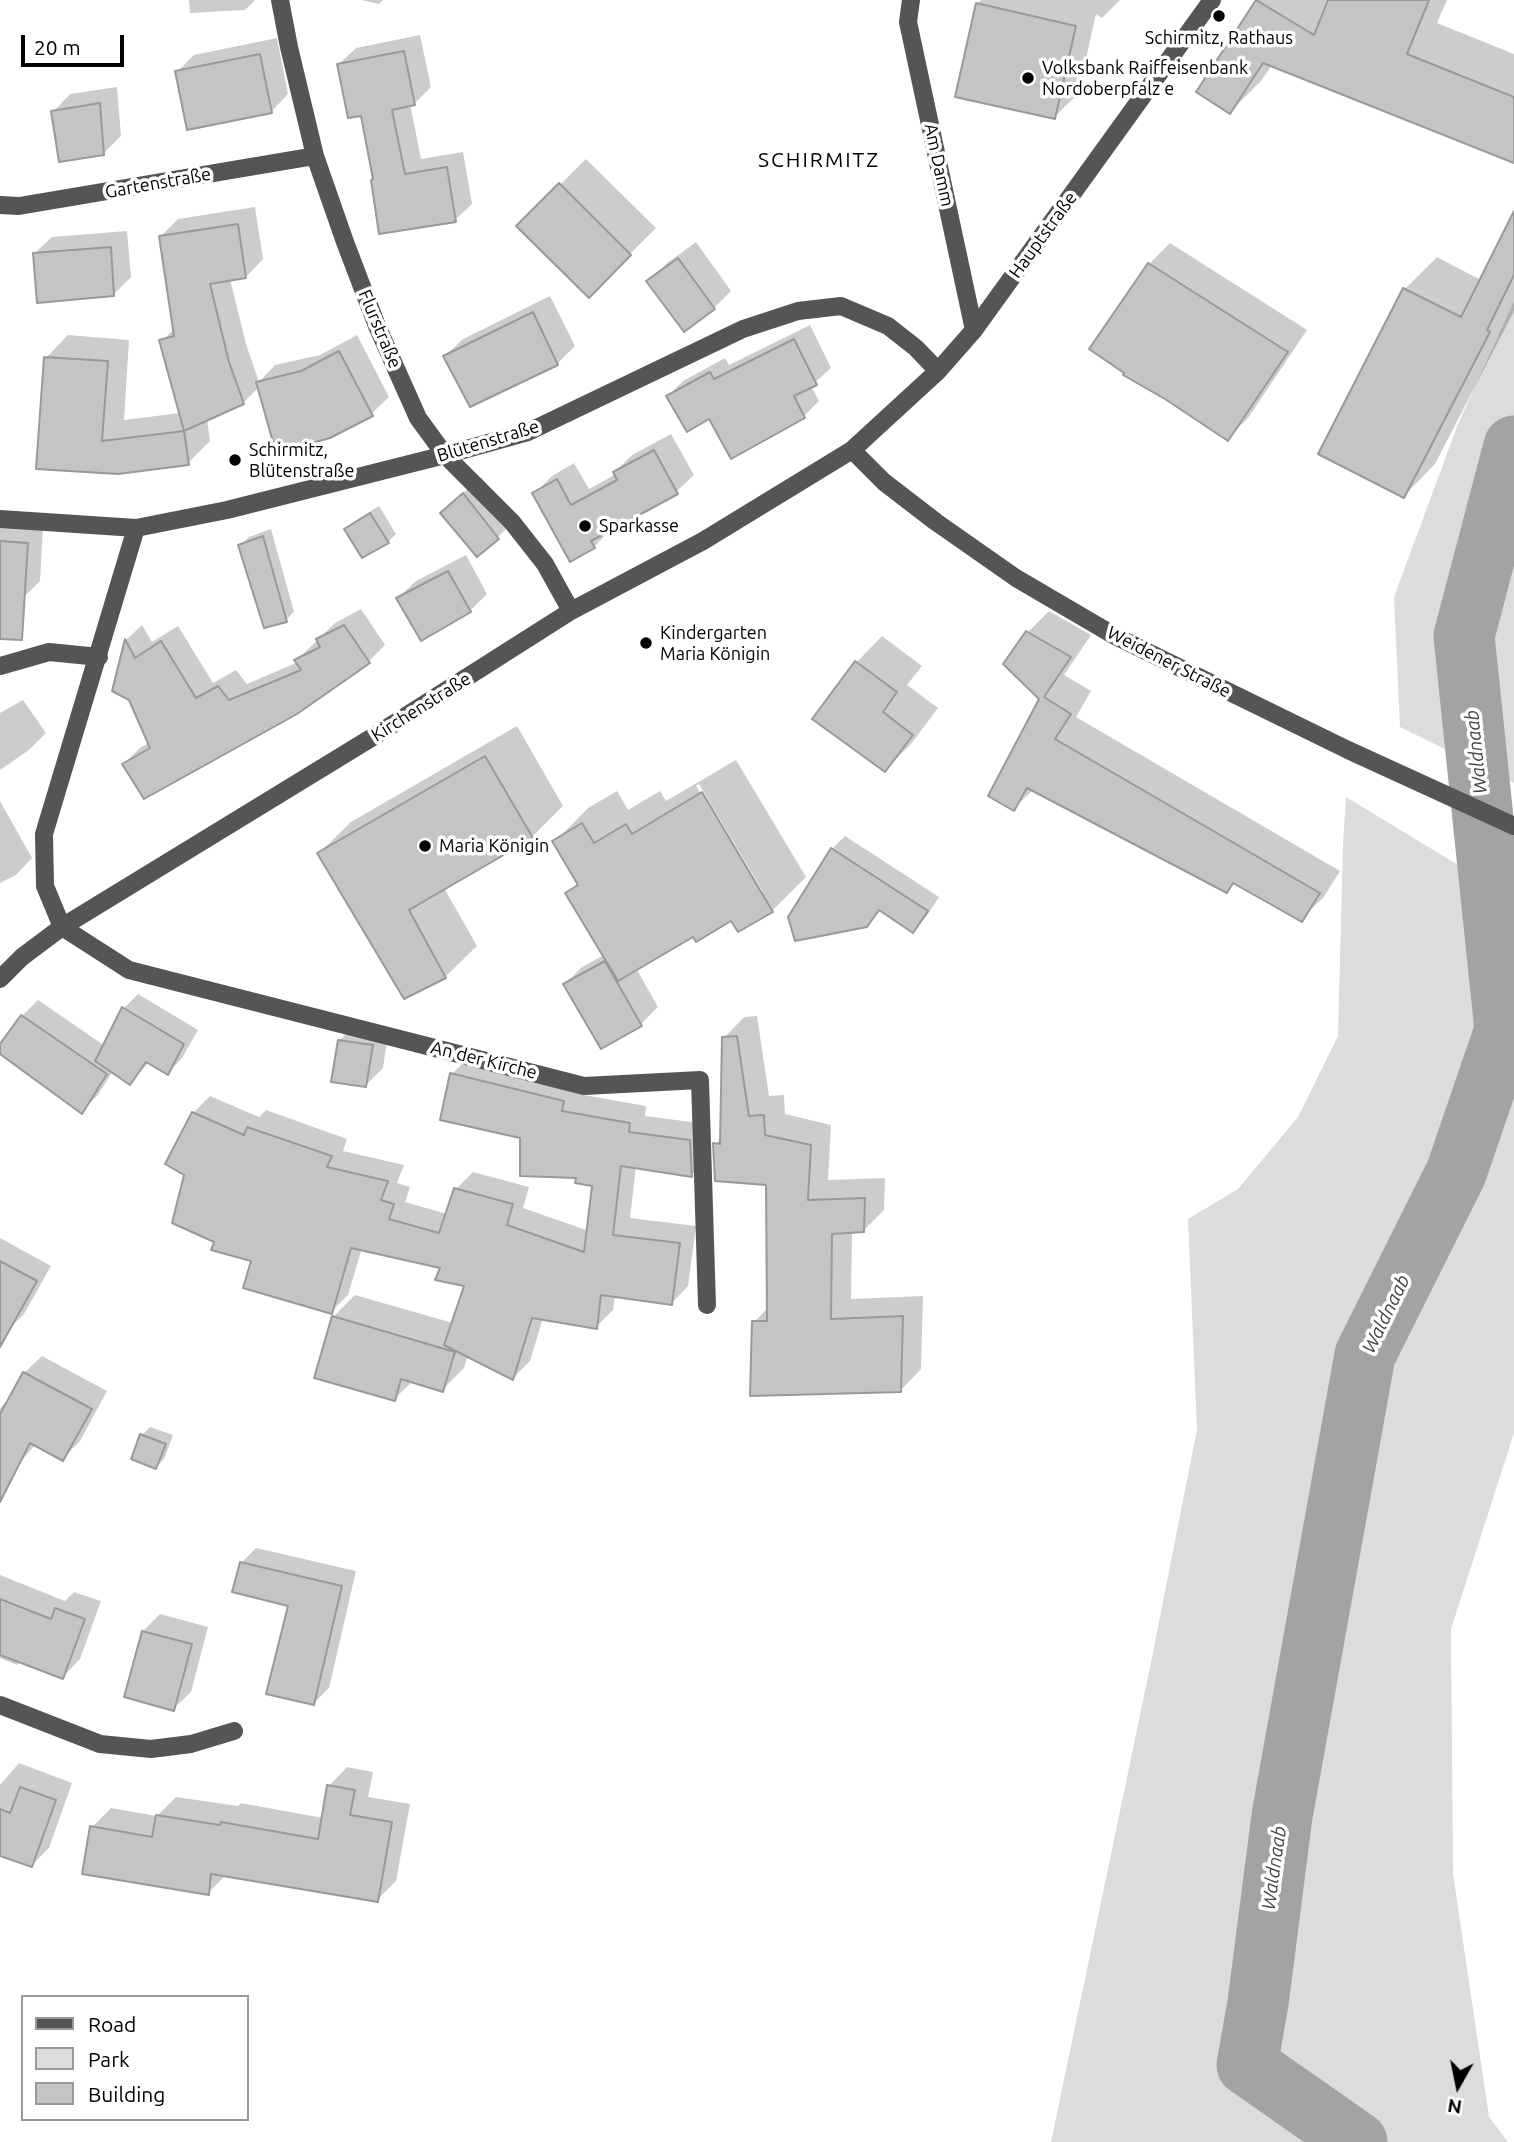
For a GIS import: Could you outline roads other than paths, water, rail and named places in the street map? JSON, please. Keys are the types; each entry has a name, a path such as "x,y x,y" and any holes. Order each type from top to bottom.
{"street":[{"name":"Flurstraße","path":"280,0 315,156 377,326 418,418 445,455 512,522 545,564 571,611"},
{"name":"Am Damm","path":"911,0 908,22 974,330"},
{"name":"Hauptstraße","path":"852,450 938,371 974,330 1212,0"},
{"name":"Gartenstraße","path":"0,205 19,206 315,156"},
{"name":"Blütenstraße","path":"0,519 136,528 227,510 445,455 528,432 743,329 798,311 841,306 888,326 916,348 938,371"},
{"name":"Kirchenstraße","path":"0,979 22,957 62,928 388,728 571,611 703,541 852,450"},
{"name":"Weidener Straße","path":"852,450 884,482 915,507 1016,578 1115,636 1348,750 1514,826"},
{"path":"62,928 45,886 44,834 136,528"},
{"path":"0,666 49,652 99,657"},
{"name":"An der Kirche","path":"62,928 129,970 584,1086 700,1080 707,1305"},
{"path":"0,1705 100,1744 151,1749 191,1744 234,1731"}],"waterway":[{"name":"Waldnaab","path":"1357,2142 1247,2065 1258,2003 1282,1816 1365,1355 1456,1173 1505,1030 1464,636 1514,446"}],"place":[{"name":"Schirmitz, Rathaus","path":"1219,16"},
{"name":"Volksbank Raiffeisenbank Nordoberpfalz e","path":"1028,78"},
{"name":"Schirmitz, Blütenstraße","path":"235,460"},
{"name":"Sparkasse","path":"585,526"},
{"name":"Kindergarten Maria Königin","path":"646,643"},
{"name":"Maria Königin","path":"425,846"}],"district":[{"name":"SCHIRMITZ","path":"819,160"}]}
